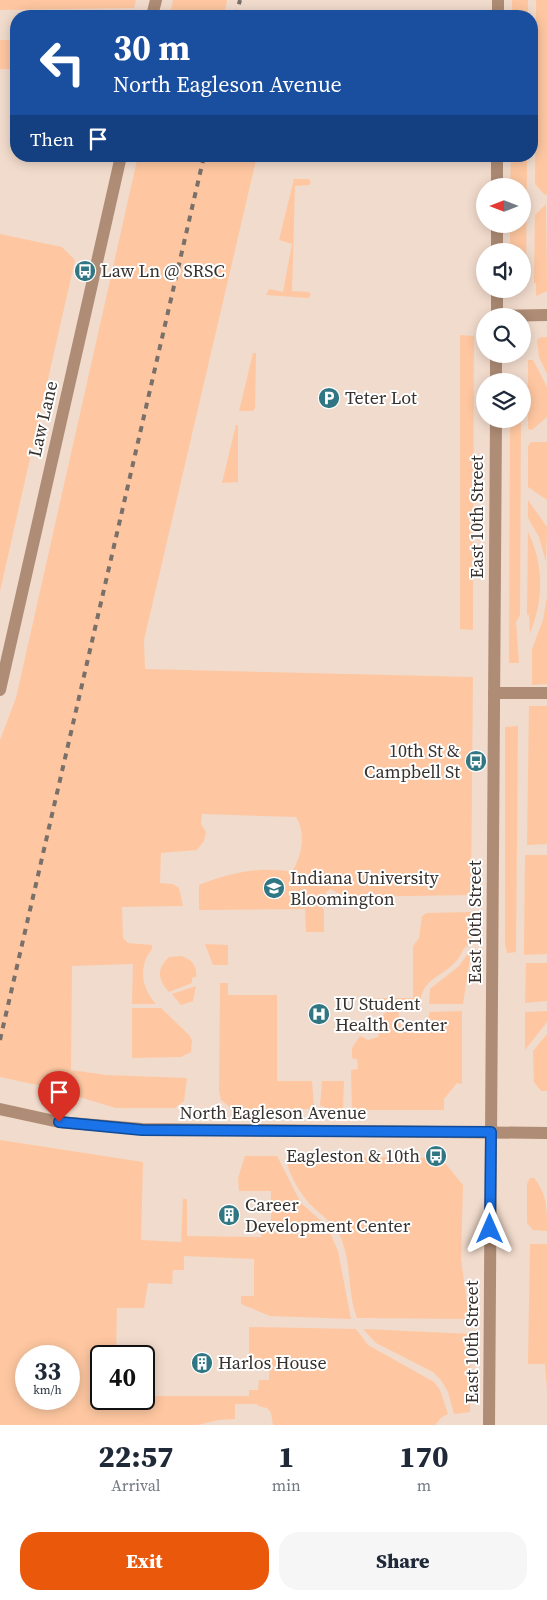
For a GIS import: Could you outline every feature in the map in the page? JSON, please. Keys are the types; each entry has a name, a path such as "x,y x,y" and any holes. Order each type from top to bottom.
{"street":[{"name":"Law Lane","path":"0,690 120,162"},
{"path":"497,178 498,162"},
{"path":"531,315 547,315"},
{"name":"East 10th Street","path":"489,1425 496,428"},
{"path":"494,693 547,693"},
{"name":"North Eagleson Avenue","path":"0,1109 59,1122 142,1130 547,1133"}],"shaded area":[{"name":"Indiana University Bloomington","path":"0,0 547,0 547,1425 0,1425"},
{"path":"0,0 136,0 134,8 0,10"},
{"path":"173,0 227,0 225,10 171,10"},
{"path":"512,0 528,0 528,10 512,10"},
{"path":"536,0 547,0 547,194 545,195 535,184 535,162 538,162 538,10 536,10"},
{"path":"0,40 10,40 10,69 0,69"},
{"path":"137,162 256,162 144,640 145,669 473,677 471,895 346,897 330,889 319,899 324,910 324,932 306,932 305,909 199,910 199,885 233,874 256,870 292,872 302,845 301,831 296,817 202,814 201,824 206,832 204,841 197,850 161,853 160,883 173,884 179,888 183,906 122,907 123,938 128,943 152,945 144,965 143,977 146,989 156,1004 132,1004 133,964 72,966 71,1070 106,1075 187,1078 184,1101 175,1108 116,1108 42,1086 0,1077 0,740 16,698"},
{"path":"511,162 527,162 527,178 510,178"},
{"path":"294,179 309,179 311,182 309,185 295,186 292,291 308,292 311,294 309,298 266,295 269,289 283,292 292,244 279,240"},
{"path":"546,204 547,291 536,296 536,283 534,283 535,215"},
{"path":"510,233 526,233 526,243 510,243"},
{"path":"0,234 62,247 75,260 0,591"},
{"path":"460,335 474,336 473,630 460,629"},
{"path":"541,337 547,337 547,374 539,357 537,340"},
{"path":"253,353 256,353 255,408 253,411 239,411"},
{"path":"531,360 533,360 547,387 547,417 532,430 528,429 531,428 531,373 528,373 528,363 531,363"},
{"path":"236,425 238,425 238,482 222,483"},
{"path":"510,428 521,428 520,615 516,622 519,663 509,663"},
{"path":"531,442 547,442 547,500 528,487 528,446"},
{"path":"528,500 547,527 546,562 539,537 528,518"},
{"path":"528,532 537,557 540,582 538,608 530,633 529,615 527,615"},
{"path":"547,597 547,684 532,685 532,649 543,620"},
{"path":"529,706 547,706 547,844 527,845"},
{"path":"518,726 516,952 507,953 505,943 505,727"},
{"path":"525,855 547,855 547,954 524,955"},
{"path":"473,912 472,944 465,947 451,966 429,983 425,988 420,1003 387,1006 373,1013 362,1002 362,998 413,998 413,946 419,938 422,916 427,913"},
{"path":"205,944 228,945 228,965 213,965"},
{"path":"471,952 463,1004 429,1004 430,989 459,966"},
{"path":"181,956 193,964 196,970 196,977 192,978 192,983 169,992 161,979 160,970 169,957"},
{"path":"526,963 547,963 547,1001 525,1003"},
{"path":"220,983 228,983 228,995 277,995 277,1081 312,1081 314,1106 310,1106 310,1109 232,1109 221,1100 219,1091"},
{"path":"196,986 193,1001 181,1005 172,994"},
{"path":"132,1008 161,1008 189,1035 192,1040 191,1052 181,1057 132,1058"},
{"path":"398,1011 401,1027 408,1032 424,1028 430,1012 462,1011 462,1084 457,1083 444,1099 444,1110 352,1110 351,1070 358,1069 357,1059 352,1058 352,1048 360,1036 368,1040 378,1037 381,1028 379,1018 387,1012"},
{"path":"547,1011 547,1022 525,1050 525,1012"},
{"path":"547,1034 547,1091 541,1091 534,1082 533,1051"},
{"path":"322,1081 344,1081 343,1109 324,1110 324,1106 320,1106"},
{"path":"0,1140 143,1162 141,1240 181,1242 183,1199 187,1199 187,1236 261,1237 262,1231 271,1231 271,1191 239,1191 238,1178 245,1156 277,1156 301,1203 327,1226 338,1251 351,1319 270,1316 241,1304 241,1296 254,1296 254,1259 184,1256 184,1270 173,1270 172,1284 148,1283 144,1308 117,1308 116,1345 90,1345 90,1410 155,1410 155,1396 249,1396 249,1390 258,1390 259,1380 269,1380 269,1364 260,1364 259,1358 249,1357 249,1327 356,1329 368,1345 434,1382 440,1390 448,1414 442,1417 435,1425 273,1425 271,1413 267,1408 257,1404 235,1404 235,1419 218,1420 198,1425 0,1425"},
{"path":"286,1156 441,1158 463,1185 461,1259 469,1319 357,1318 344,1246 340,1236 334,1227 303,1195 292,1176"},
{"path":"530,1178 534,1178 544,1196 547,1231 533,1230 527,1223 527,1184"},
{"path":"530,1244 547,1244 547,1390 545,1364 528,1364"},
{"path":"363,1329 471,1334 470,1412 454,1414 448,1392 441,1380 433,1372 376,1343"}],"railway":[{"path":"238,10 240,0"},
{"path":"0,1040 203,162"}],"place":[{"name":"Law Ln @ SRSC","path":"85,271"},
{"name":"Teter Lot","path":"329,398"},
{"name":"10th St & Campbell St","path":"476,761"},
{"name":"Indiana University Bloomington","path":"274,888"},
{"name":"IU Student Health Center","path":"319,1014"},
{"name":"Eagleston & 10th","path":"436,1156"},
{"name":"Career Development Center","path":"229,1215"},
{"name":"Harlos House","path":"202,1363"}],"route":[{"path":"59,1122 142,1130 491,1132 490,1229"}]}
